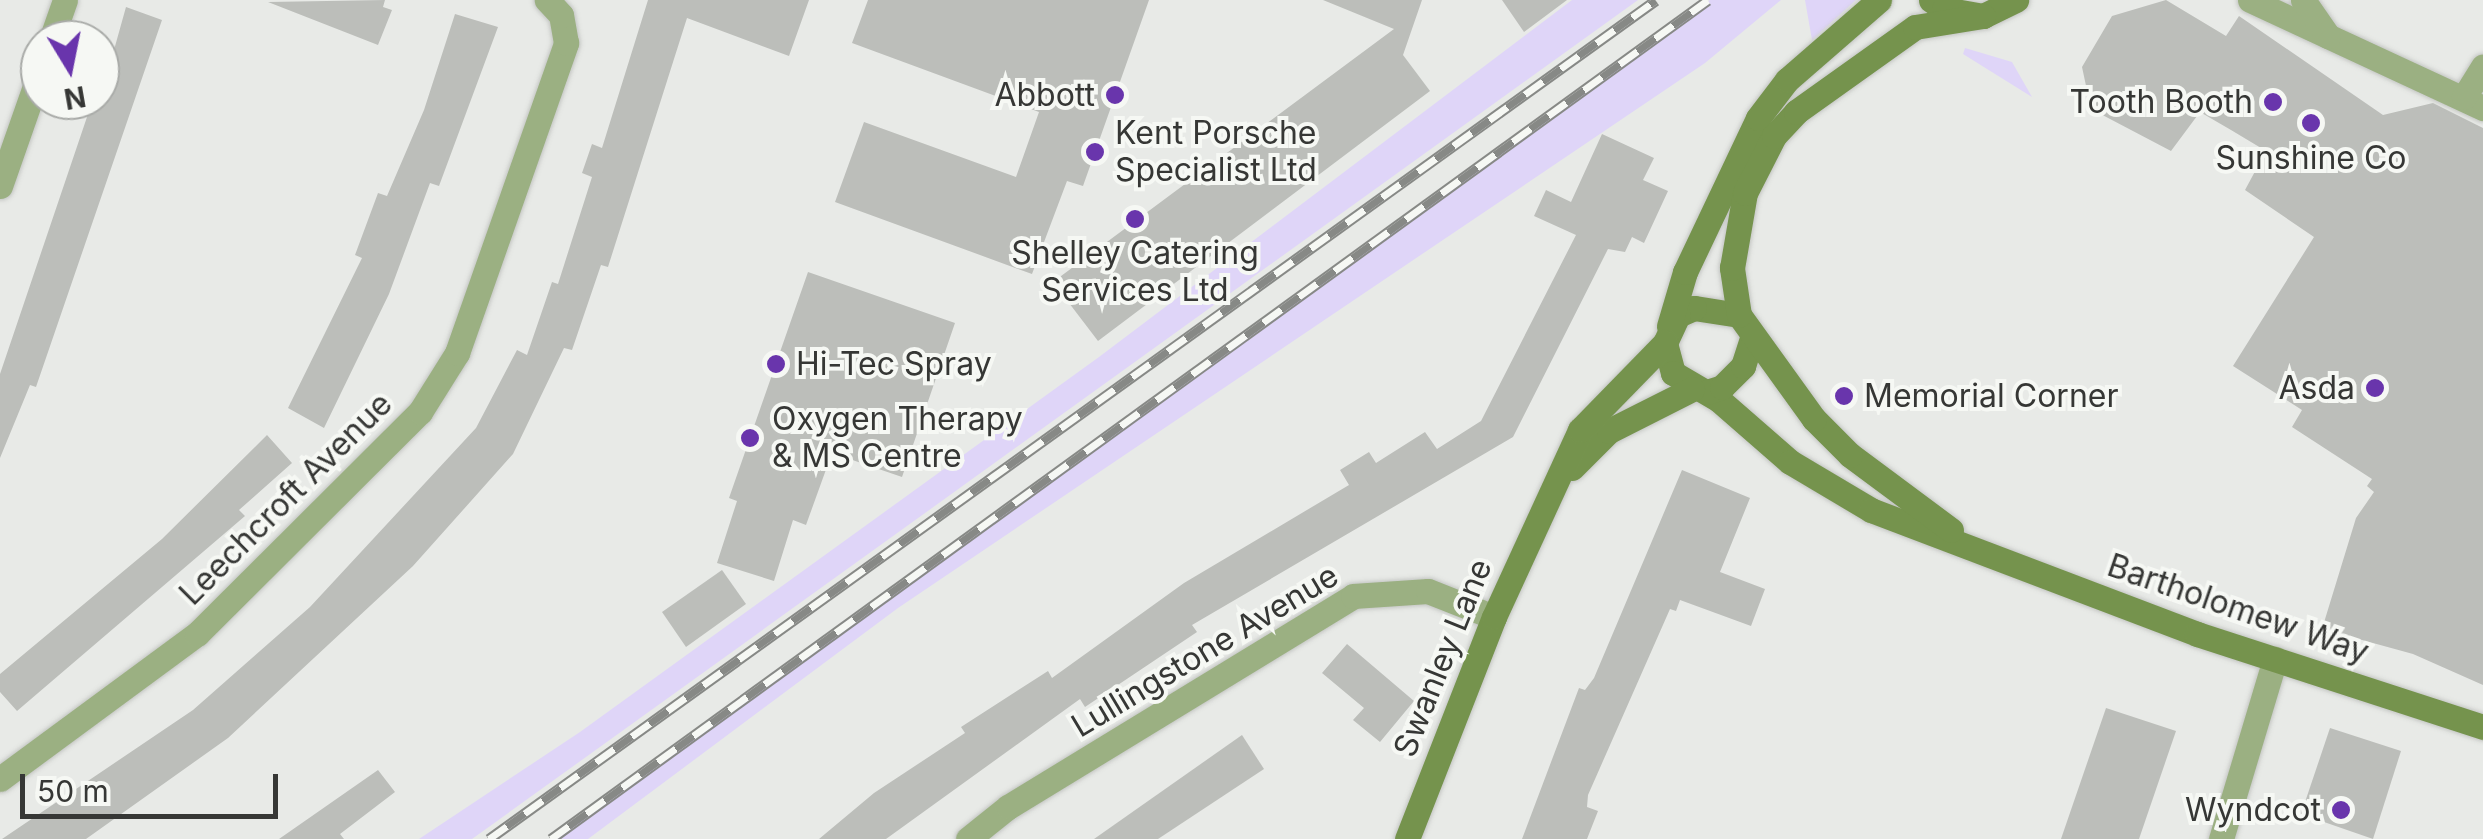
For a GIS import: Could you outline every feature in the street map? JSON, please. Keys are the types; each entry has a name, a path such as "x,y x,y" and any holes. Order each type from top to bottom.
{"main road":[{"name":"Swanley Lane","path":"1407,839 1494,617 1580,430 1666,337 1685,272 1758,118 1787,80 1880,0"},
{"path":"1931,0 1944,10 1983,16"},
{"path":"1699,390 1722,388 1743,366 1745,326 1732,268 1746,193 1774,136 1915,27 1983,16 2016,0"},
{"path":"1666,337 1688,309 1745,326"},
{"name":"Bartholomew Way","path":"1745,326 1850,455 1973,547"},
{"name":"Bartholomew Way","path":"1666,337 1674,373 1790,462 1872,510 2275,659 2483,727"},
{"name":"Swanley Lane","path":"1545,504 1609,431 1699,390"}],"street":[{"path":"2250,0 2474,102 2483,67"},
{"path":"2303,0 2328,36"},
{"path":"2313,0 2328,36"},
{"name":"Leechcroft Avenue","path":"0,778 196,634 420,412 456,354 512,205 566,42 554,7"},
{"path":"2269,26 2328,36"},
{"path":"0,186 23,120"},
{"name":"Lullingstone Avenue","path":"968,839 1008,807 1353,596 1428,591 1494,617"},
{"path":"2221,839 2275,659"}],"shaded area":[{"path":"1572,0 1638,0 472,839 419,839 580,732 1099,357"},
{"path":"1710,0 1781,0 1705,63 898,608 588,839 556,839"},
{"path":"1805,0 1856,0 1812,40"},
{"path":"1965,48 2012,62 2032,97 1963,54"}],"building":[{"path":"385,0 383,7 392,10 378,45 268,2"},
{"path":"648,0 809,0 789,56 687,18 608,267 601,265 572,350 564,348 513,454 413,566 228,738 86,839 2,839 193,710 310,607 476,428 517,350 527,355 552,282 558,284 592,177 582,173 592,144 602,148"},
{"path":"868,0 1149,0 1083,186 1067,181 1032,274 835,202 864,122 1016,177 1039,112 852,43"},
{"path":"1323,0 1422,0 1403,55 1430,91 1098,341 1053,282 1394,29"},
{"path":"1502,0 1567,0 1524,32"},
{"name":"Asda","path":"2166,0 2226,36 2239,16 2383,115 2433,103 2483,128 2483,685 2413,654 2322,629 2356,518 2374,492 2367,486 2372,479 2292,427 2302,410 2233,366 2314,237 2245,190 2266,151 2200,112 2171,151 2091,109 2082,67 2112,16"},
{"path":"126,7 162,20 36,387 30,385 0,458 0,374 86,120 120,120 120,28"},
{"path":"455,14 498,27 439,186 430,183 389,294 324,428 288,408 362,258 355,255 378,193 387,196 424,110"},
{"path":"1602,134 1654,158 1643,180 1668,191 1644,243 1632,237 1625,252 1608,249 1513,437 1192,625 1197,632 1085,707 1080,699 886,839 819,839 874,793 965,733 961,727 1048,671 1052,678 1184,583 1349,485 1340,470 1369,452 1376,463 1425,432 1437,449 1481,421 1576,235 1534,216 1546,190 1571,202"},
{"path":"808,272 955,323 902,477 832,453 806,525 793,520 774,581 717,563 737,501 729,498"},
{"path":"267,435 292,463 239,510 245,516 17,711 0,692 0,674 162,539"},
{"path":"1682,470 1750,498 1720,572 1765,589 1751,626 1680,600 1676,611 1670,609 1588,795 1587,807 1598,811 1587,839 1522,839 1579,688 1585,690 1594,678"},
{"path":"722,570 746,604 686,647 662,612"},
{"path":"1347,644 1414,701 1380,742 1353,720 1364,708 1322,673"},
{"path":"2106,708 2176,731 2139,839 2061,839"},
{"path":"2330,728 2401,751 2373,839 2301,814"},
{"path":"1242,735 1264,769 1158,839 1094,839"},
{"path":"378,770 395,792 340,834 344,839 279,839"}],"railway":[{"path":"489,839 1656,0"},
{"path":"551,839 1708,0"}],"place":[{"name":"Abbott","path":"1115,95"},
{"name":"Tooth Booth","path":"2273,102"},
{"name":"Sunshine Co","path":"2311,123"},
{"name":"Kent Porsche Specialist Ltd","path":"1095,152"},
{"name":"Shelley Catering Services Ltd","path":"1135,219"},
{"name":"Hi-Tec Spray","path":"776,364"},
{"name":"Asda","path":"2375,388"},
{"name":"Memorial Corner","path":"1844,396"},
{"name":"Oxygen Therapy & MS Centre","path":"750,438"},
{"name":"Wyndcot","path":"2341,810"}]}
